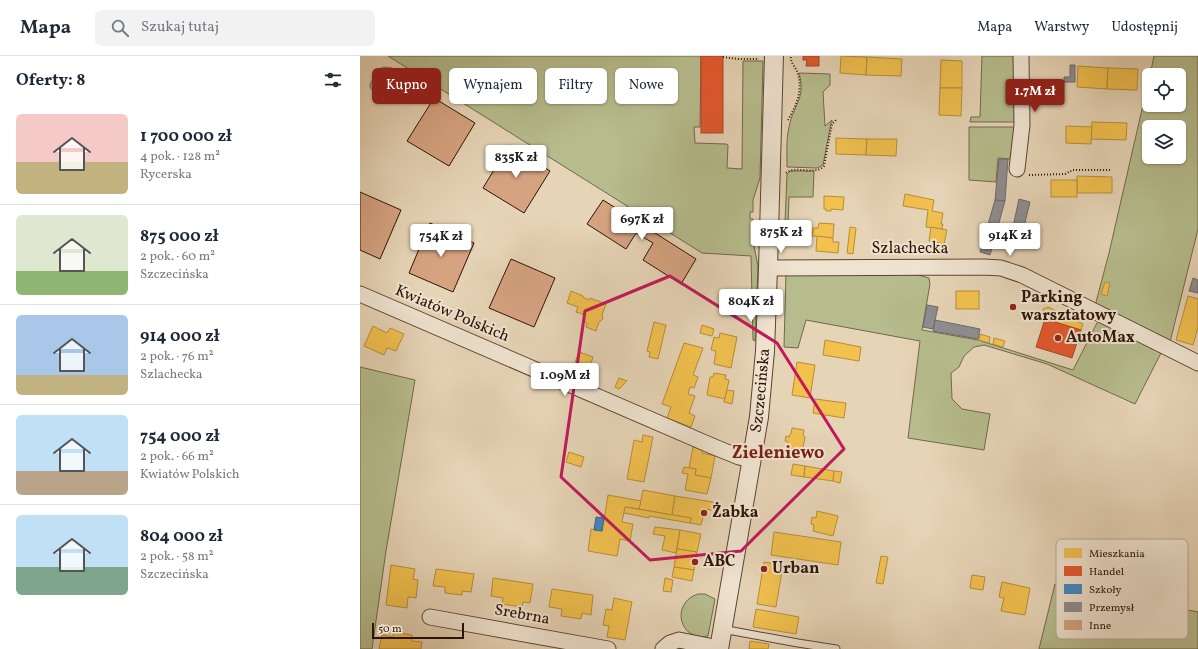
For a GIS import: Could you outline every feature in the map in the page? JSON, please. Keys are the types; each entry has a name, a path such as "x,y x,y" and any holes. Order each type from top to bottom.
{"street":[{"path":"1017,169 1022,125 1021,56"},
{"name":"Szczecińska","path":"719,648 759,417 764,358 776,58"},
{"name":"Szlachecka","path":"768,268 1001,268 1022,275 1198,363"},
{"name":"Kwiatów Polskich","path":"360,294 712,446 739,457 752,460"},
{"name":"Srebrna","path":"430,617 608,649"},
{"path":"663,649 670,643 679,640 719,648"}],"lane":[{"path":"722,629 798,644 836,649"}],"path":[{"path":"723,57 738,59 790,56"},
{"path":"776,58 798,73 800,83 800,94 788,121"},
{"path":"783,175 790,169 818,170 824,166 832,124 836,120"},
{"path":"1017,169 1021,174 1030,175 1064,174 1073,170 1110,170"}],"highlighted area":[{"path":"670,276 777,343 844,449 741,551 650,560 561,477 585,311"}],"green space":[{"path":"388,56 701,56 700,127 694,127 695,143 728,145 727,168 742,169 743,61 763,61 760,178 753,200 753,212 750,212 750,219 753,219 753,241 758,266 755,341 753,340 751,256 702,253 465,104 537,104 537,68 449,68 449,94 441,89 441,68 407,68"},
{"path":"982,56 1016,56 1017,122 970,122 971,117 980,117"},
{"path":"1154,56 1198,56 1198,229 1170,342 1095,306 1109,253 1142,109 1142,112 1186,112 1186,68 1151,68"},
{"path":"799,73 830,74 830,85 823,92 825,126 832,120 832,122 823,165 817,168 787,167 788,132 801,89"},
{"path":"969,127 1015,127 1010,159 998,158 996,182 969,180"},
{"path":"790,171 814,171 813,197 789,197 788,223 785,223 787,174"},
{"path":"786,273 911,273 929,278 930,284 922,330 978,340 1073,370 1098,321 1161,353 1135,404 1047,364 984,345 974,347 964,356 959,367 951,373 952,399 962,409 990,414 984,450 908,438 920,341 806,320 798,348 784,347"},
{"path":"360,367 415,380 386,551 372,649 360,649"},
{"path":"1055,584 1056,639 1188,639 1188,610 1198,612 1198,649 1039,649"},
{"path":"698,594 705,594 715,599 708,636 698,636 690,633 685,628 682,621 681,613 684,605 689,599"}],"water":[{"path":"372,81 372,90 370,87"}],"building: Mieszkania":[{"path":"841,56 867,57 866,75 840,73"},
{"path":"867,57 902,59 901,76 866,75"},
{"path":"941,60 962,61 962,88 940,88"},
{"path":"1078,66 1108,68 1107,89 1077,87"},
{"path":"1108,68 1138,69 1137,90 1107,89"},
{"path":"940,88 962,88 961,116 939,115"},
{"path":"1092,122 1127,123 1126,140 1091,139"},
{"path":"1066,126 1092,127 1091,144 1066,143"},
{"path":"836,138 867,139 866,155 836,154"},
{"path":"867,139 897,139 896,156 866,155"},
{"path":"1077,176 1112,177 1112,193 1077,193"},
{"path":"1051,180 1077,180 1077,197 1051,197"},
{"path":"905,194 934,200 932,211 943,213 941,224 943,224 942,229 926,227 928,210 903,206"},
{"path":"824,196 844,197 843,210 831,209 831,211 826,211 826,209 824,209"},
{"path":"819,223 834,224 833,238 812,236 813,228 818,228"},
{"path":"850,227 856,228 853,254 847,253"},
{"path":"931,227 947,230 944,244 929,241"},
{"path":"817,236 833,238 833,242 839,242 838,253 816,251"},
{"path":"1105,282 1110,283 1107,296 1101,294"},
{"path":"571,291 589,300 590,298 606,304 602,315 603,319 599,322 596,331 586,327 587,324 584,320 583,314 576,312 578,307 567,303"},
{"path":"956,291 979,291 979,309 956,309"},
{"path":"1188,296 1198,299 1198,327 1193,345 1176,340"},
{"path":"1048,307 1083,324 1081,330 1045,319 1043,309"},
{"path":"654,322 666,325 658,359 649,357 650,352 647,351"},
{"path":"702,325 714,329 712,336 700,333"},
{"path":"373,326 387,333 390,328 404,334 396,351 387,348 384,355 364,346"},
{"path":"720,333 737,337 731,368 714,364 716,351 711,350 714,337 719,338"},
{"path":"980,334 990,337 989,343 979,340"},
{"path":"994,338 1005,341 1003,347 993,344"},
{"path":"825,340 861,347 859,361 823,355"},
{"path":"684,343 703,348 693,375 698,377 694,388 690,387 688,394 695,396 689,413 695,416 691,427 667,418 671,407 662,404"},
{"path":"579,352 593,357 586,378 571,373"},
{"path":"797,362 815,365 810,398 792,395"},
{"path":"714,373 726,375 725,379 729,380 725,399 707,395 710,377 713,377"},
{"path":"619,378 627,381 619,389 615,387"},
{"path":"727,390 734,391 732,404 724,402"},
{"path":"815,399 846,403 844,418 813,413"},
{"path":"792,428 804,430 803,436 805,437 802,453 793,454 787,451 788,442 785,441 786,436 789,437"},
{"path":"643,435 653,437 644,482 627,479 634,440 642,442"},
{"path":"693,447 703,450 702,453 715,456 711,478 695,475 696,469 689,468"},
{"path":"569,452 584,457 581,467 566,462"},
{"path":"793,464 805,466 804,477 791,475"},
{"path":"805,466 834,471 833,481 804,477"},
{"path":"684,467 696,469 695,475 711,478 707,494 685,490 688,474 682,473"},
{"path":"834,471 842,472 840,483 833,481"},
{"path":"643,490 675,496 672,515 639,509"},
{"path":"608,495 641,501 639,509 625,507 622,522 633,524 630,541 620,539 617,556 588,551 591,529 602,531"},
{"path":"675,496 713,502 712,510 705,509 701,525 690,523 691,518 672,515"},
{"path":"625,507 691,518 690,523 624,513"},
{"path":"817,511 838,516 833,536 813,531 814,525 811,524 812,517 816,518"},
{"path":"655,527 680,530 676,553 662,550 665,536 653,534"},
{"path":"680,530 701,534 697,552 677,549"},
{"path":"774,532 841,542 838,565 771,555"},
{"path":"677,549 697,552 694,570 674,567"},
{"path":"881,556 888,557 883,584 876,583"},
{"path":"764,562 783,565 776,607 757,604"},
{"path":"391,565 415,569 413,579 418,580 416,598 408,597 407,608 386,605"},
{"path":"674,567 694,570 692,581 672,577"},
{"path":"436,569 474,574 471,592 462,591 462,595 445,593 445,587 433,586"},
{"path":"972,575 985,577 983,590 970,588"},
{"path":"493,578 533,584 530,603 523,602 522,607 502,604 503,598 491,596"},
{"path":"665,578 673,580 671,592 663,591"},
{"path":"1002,582 1030,588 1025,615 1001,611 1004,598 999,597"},
{"path":"552,589 593,595 591,615 582,613 581,619 561,616 562,609 549,607"},
{"path":"614,598 632,602 625,640 607,637 609,626 603,625 606,609 612,610"},
{"path":"756,609 799,617 796,634 753,627"},
{"path":"394,632 412,635 412,641 422,642 421,649 379,649 382,635 393,637"},
{"path":"750,641 769,644 768,649 749,649"}],"building: Handel":[{"path":"701,56 723,56 723,133 701,133"},
{"path":"803,56 819,56 819,66 806,66 807,60 803,60"},
{"name":"AutoMax","path":"1045,319 1081,330 1072,358 1036,347"}],"building: Szkoły":[{"path":"596,517 604,518 602,531 594,530"}],"building: Przemysł":[{"path":"1070,65 1075,65 1075,82 1064,82 1064,77 1070,77"},
{"path":"999,159 1008,159 1005,201 995,200"},
{"path":"1019,199 1030,202 1019,247 1009,245"},
{"path":"995,200 1005,201 990,255 980,252"},
{"path":"1193,278 1198,280 1198,293 1189,291"},
{"path":"927,305 938,307 933,329 923,327"},
{"path":"935,320 980,329 978,339 933,331"}],"building: Inne":[{"path":"441,102 475,123 449,166 407,141 430,104 441,104"},
{"path":"509,145 550,171 524,213 483,188"},
{"path":"360,192 401,210 380,259 360,250"},
{"path":"603,200 696,259 681,284 643,260 653,243 636,233 626,249 587,224"},
{"path":"430,223 474,243 453,292 409,273"},
{"path":"511,259 555,278 534,327 489,308"}],"place":[{"name":"Parking warsztatowy","path":"1013,307"},
{"name":"AutoMax","path":"1058,338"},
{"name":"Żabka","path":"704,513"},
{"name":"ABC","path":"695,562"},
{"name":"Urban","path":"764,569"}],"district":[{"name":"Zieleniewo","path":"778,453"}]}
